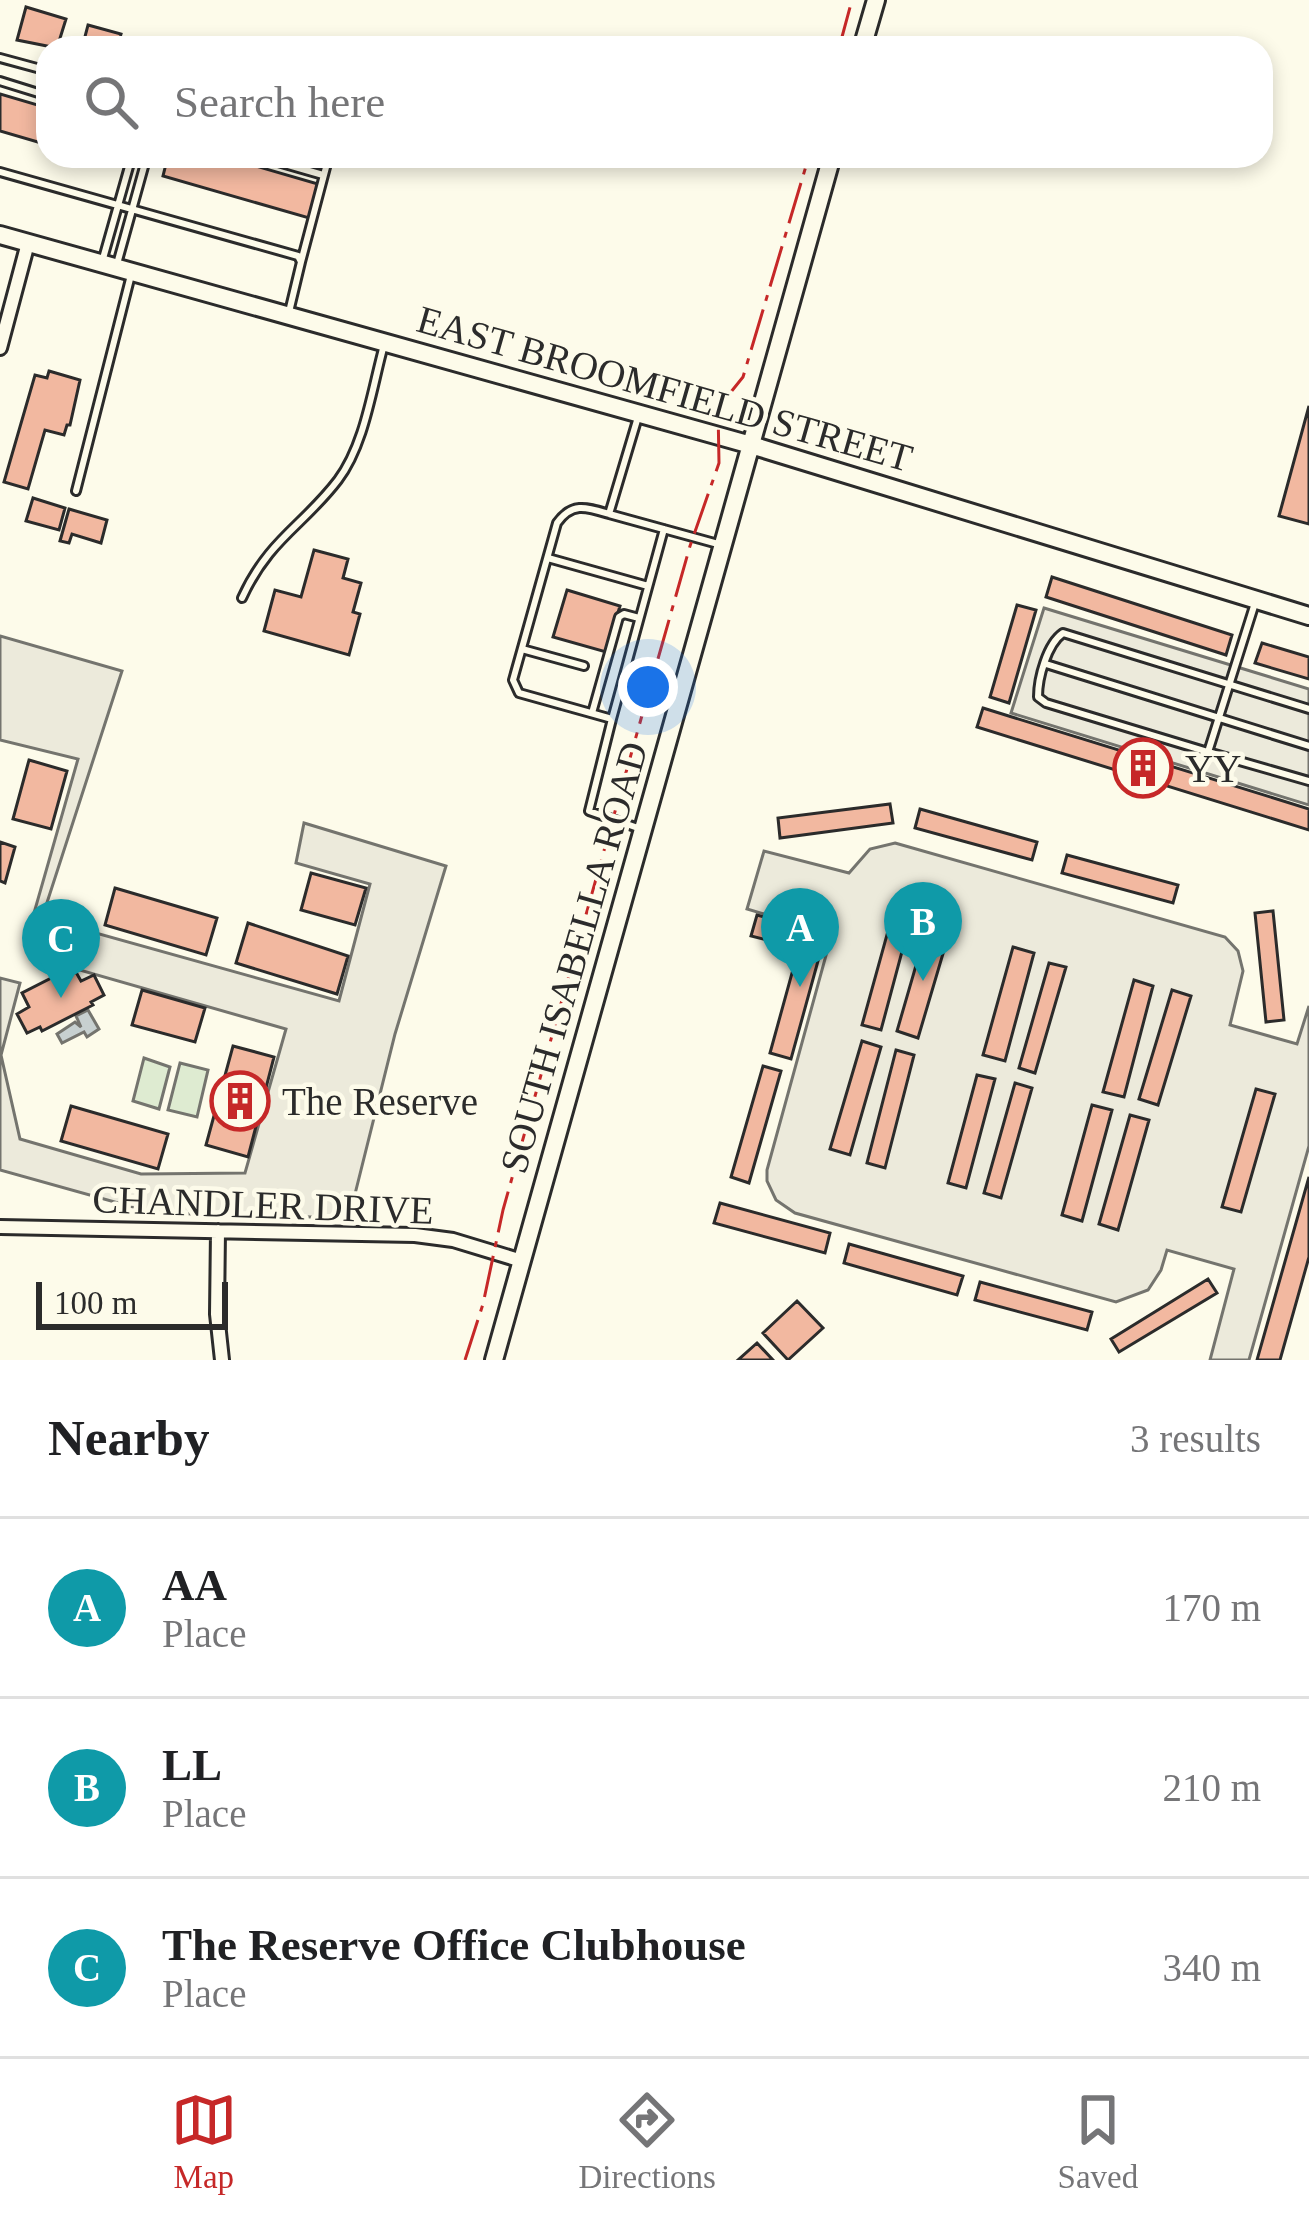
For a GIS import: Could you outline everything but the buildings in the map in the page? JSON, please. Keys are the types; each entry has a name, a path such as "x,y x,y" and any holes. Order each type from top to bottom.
{"main road":[{"path":"866,36 876,0"},
{"name":"SOUTH ISABELLA ROAD","path":"494,1360 829,168"},
{"name":"EAST BROOMFIELD STREET","path":"0,235 752,445 1309,616"}],"street":[{"path":"0,348 28,243"},
{"name":"CHANDLER DRIVE","path":"0,1227 415,1235 453,1240 522,1261"},
{"path":"218,1231 222,1360"}],"lane":[{"path":"0,58 36,68"},
{"path":"0,81 36,92"},
{"path":"117,267 118,206 129,168"},
{"path":"76,491 117,267 144,168"},
{"path":"298,168 323,175"},
{"path":"288,315 325,168"},
{"path":"0,172 298,256 301,262"},
{"path":"242,598 274,544 337,482 348,464 385,342"},
{"path":"609,514 639,413"},
{"path":"612,718 520,693 513,680 557,523 577,506 723,545"},
{"path":"643,830 589,811 664,529"},
{"path":"548,558 648,586"},
{"path":"1208,752 1256,600"},
{"path":"592,713 619,617 639,618"},
{"path":"1309,709 1063,633 1055,638 1038,697 1309,782"},
{"path":"521,649 584,666"},
{"path":"1046,664 1309,746"}],"green space":[{"path":"144,1058 170,1067 159,1109 133,1101"},
{"path":"180,1063 208,1070 197,1117 168,1110"}],"shaded area":[{"path":"1044,608 1309,689 1309,805 1011,713"},
{"path":"0,636 122,671 42,918 339,1001 370,884 296,863 304,823 446,866 395,1034 349,1218 154,1213 0,1170 0,978 20,983 1,1055 20,1139 141,1174 245,1173 286,1029 62,965 28,934 78,759 0,740"},
{"path":"895,843 1225,937 1238,951 1243,971 1230,1025 1297,1044 1309,1006 1309,1146 1249,1360 1210,1360 1234,1269 1167,1250 1148,1290 1116,1302 795,1213 776,1200 767,1170 836,919 803,909 798,924 747,909 764,851 849,873 870,849"},
{"path":"88,1010 99,1029 62,1043 57,1034 75,1022 81,1027 76,1016"}],"power":[{"path":"842,36 852,0"},
{"path":"465,1360 650,687 719,463 718,408 743,377 805,168"}],"place":[{"name":"YY","path":"1143,768"},
{"name":"LL","path":"923,981"},
{"name":"AA","path":"800,987"},
{"name":"The Reserve Office Clubhouse","path":"61,998"},
{"name":"The Reserve","path":"240,1101"}]}
